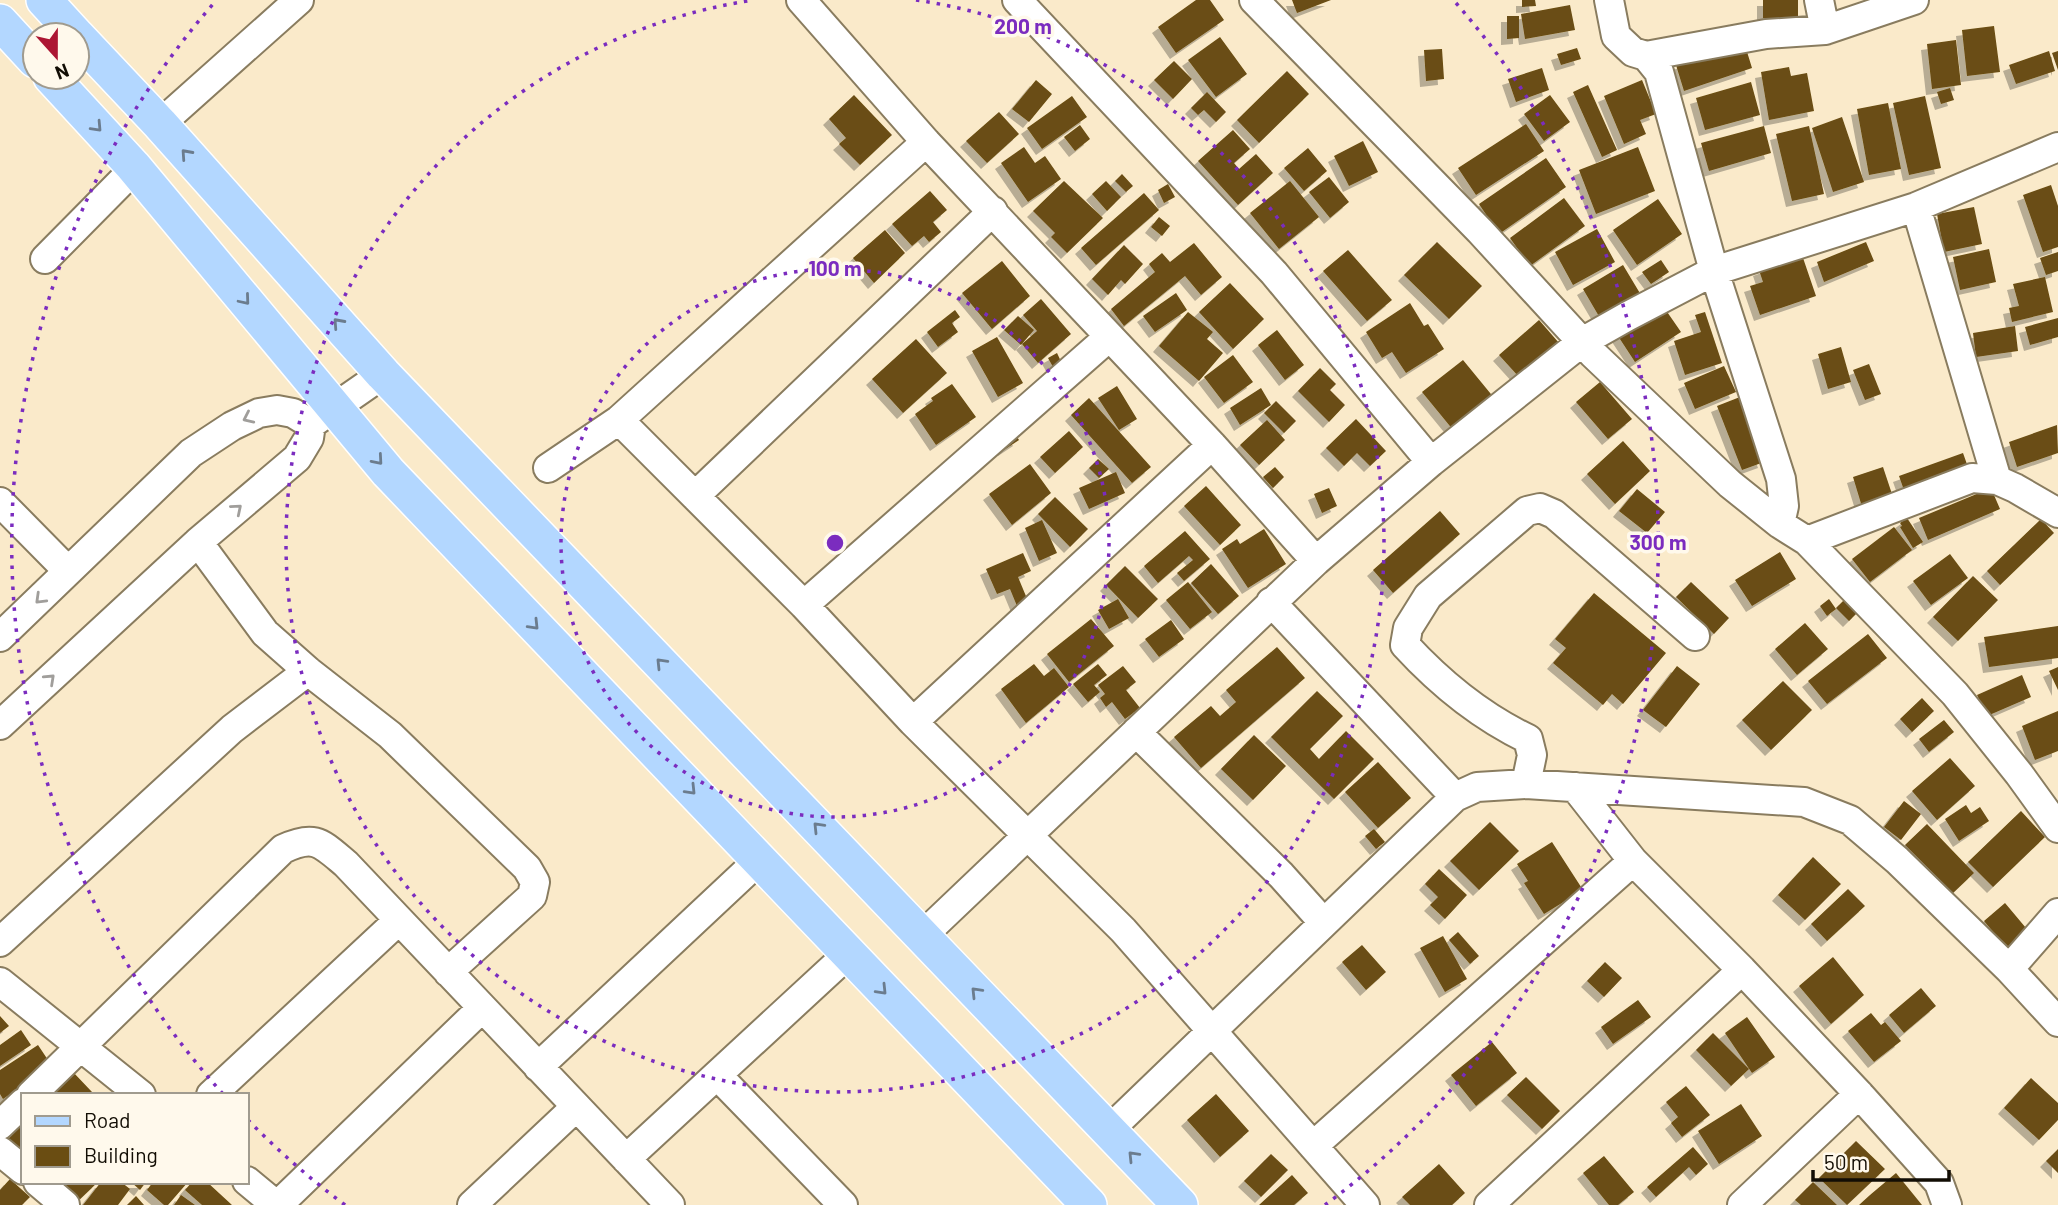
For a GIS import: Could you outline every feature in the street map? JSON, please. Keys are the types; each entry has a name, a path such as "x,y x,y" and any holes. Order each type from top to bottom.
{"main road":[{"path":"44,0 64,21"},
{"path":"0,22 21,45"},
{"path":"91,50 383,374 1180,1205"},
{"path":"64,91 135,168 291,355 322,416 388,472 1081,1202"}],"street":[{"path":"160,124 299,0"},
{"path":"801,0 926,142 1212,445 1315,561"},
{"path":"1017,0 1274,274 1432,462"},
{"path":"1254,0 1480,231 1582,342 1730,485 1780,524 1807,541 1955,694 2058,828"},
{"path":"1609,0 1616,36 1633,51 1646,56 1659,72 1714,271 1781,479 1784,506 1780,524"},
{"path":"1819,0 1825,30"},
{"path":"1646,56 1766,34 1825,30 1914,0"},
{"path":"548,468 619,420 926,142"},
{"path":"922,936 1315,561 1432,462 1582,342 1714,271 1916,207 2058,147"},
{"path":"45,259 135,168"},
{"path":"1916,207 1997,480"},
{"path":"695,496 993,211"},
{"path":"804,605 1109,337"},
{"path":"0,725 198,542 297,458 322,416 383,374"},
{"path":"0,638 191,453 232,426 259,413 277,410 322,416"},
{"path":"619,420 804,605 913,722 1124,930 1365,1205"},
{"path":"913,722 1212,445"},
{"path":"1807,541 1972,478 1997,480 2058,513"},
{"path":"0,502 68,571"},
{"path":"1526,785 1532,755 1528,739 1512,732 1459,696 1405,645 1408,628 1428,596 1463,565 1527,511 1540,508 1554,514 1695,636"},
{"path":"198,542 265,633 308,671 390,735 527,868 535,882 532,896 448,972"},
{"path":"1271,603 1455,797"},
{"path":"0,942 232,729 308,671"},
{"path":"1136,732 1280,875 1324,923"},
{"path":"1109,1130 1455,797 1478,787 1526,785 1804,802 1850,820 1897,860 2058,1022"},
{"path":"1575,788 1633,861 1742,970 1939,1183 1947,1205"},
{"path":"33,1093 283,849 300,841 320,843 346,864 670,1205"},
{"path":"538,1067 759,860"},
{"path":"1313,1146 1633,861"},
{"path":"2009,970 2058,913"},
{"path":"213,1093 399,920"},
{"path":"626,1159 848,954"},
{"path":"1489,1205 1742,970"},
{"path":"0,982 139,1093"},
{"path":"248,1182 277,1205 482,1008"},
{"path":"717,1075 843,1205"},
{"path":"1742,1205 1859,1094"},
{"path":"0,1125 21,1105"},
{"path":"472,1205 576,1107"},
{"path":"0,1151 21,1168"},
{"path":"40,1184 65,1205"}],"building":[{"path":"1196,0 1210,0 1224,20 1176,53 1158,27"},
{"path":"1292,0 1331,0 1297,13"},
{"path":"1522,0 1535,0 1536,6 1522,7"},
{"path":"1763,0 1798,0 1798,18 1763,18"},
{"path":"1570,5 1575,30 1525,39 1521,14"},
{"path":"1507,16 1519,16 1519,38 1507,39"},
{"path":"1994,26 2000,72 1967,76 1962,30"},
{"path":"1220,37 1247,74 1216,97 1188,60"},
{"path":"1956,40 1961,85 1932,89 1927,44"},
{"path":"1744,42 1752,68 1684,91 1676,65"},
{"path":"1577,48 1581,59 1561,65 1557,54"},
{"path":"1442,49 1444,79 1426,81 1424,50"},
{"path":"2049,51 2055,71 2016,84 2009,65"},
{"path":"2058,51 2058,70 2052,53"},
{"path":"1174,61 1192,79 1173,99 1154,80"},
{"path":"1789,67 1791,76 1807,73 1814,111 1769,120 1761,72"},
{"path":"1542,68 1549,90 1516,102 1508,79"},
{"path":"1287,71 1309,94 1259,143 1237,120"},
{"path":"1036,80 1052,94 1029,122 1012,109"},
{"path":"1642,80 1656,114 1640,120 1646,134 1624,144 1604,96"},
{"path":"1751,82 1760,115 1705,130 1696,98"},
{"path":"1588,85 1617,150 1602,157 1573,92"},
{"path":"1950,88 1954,100 1941,104 1937,92"},
{"path":"1207,92 1226,112 1216,122 1204,110 1198,115 1191,108"},
{"path":"854,95 892,135 860,165 839,144 846,138 829,119"},
{"path":"1550,95 1570,122 1544,141 1524,114"},
{"path":"1072,96 1087,117 1042,149 1027,128"},
{"path":"1925,96 1941,168 1909,175 1893,103"},
{"path":"1888,103 1901,169 1869,175 1857,109"},
{"path":"999,112 1019,134 987,163 966,141"},
{"path":"1842,117 1864,182 1833,192 1812,128"},
{"path":"1526,124 1544,151 1476,195 1458,168"},
{"path":"1080,125 1090,139 1075,151 1064,137"},
{"path":"1764,126 1771,153 1709,171 1701,143"},
{"path":"1809,126 1824,194 1792,201 1776,134"},
{"path":"1233,130 1250,149 1234,163 1239,169 1256,154 1273,173 1238,205 1198,161"},
{"path":"1363,141 1378,172 1349,186 1334,156"},
{"path":"1024,147 1035,163 1045,156 1061,179 1028,202 1001,163"},
{"path":"1638,147 1655,191 1596,214 1579,170"},
{"path":"1308,148 1327,171 1304,191 1284,168"},
{"path":"1546,158 1566,187 1499,234 1479,204"},
{"path":"1122,174 1133,186 1126,192 1115,181"},
{"path":"1329,177 1349,202 1330,218 1309,192"},
{"path":"1064,181 1103,218 1067,253 1051,237 1055,233 1033,211"},
{"path":"1106,181 1121,197 1107,211 1092,194"},
{"path":"1290,181 1319,217 1279,249 1250,213"},
{"path":"1168,184 1175,197 1164,203 1158,190"},
{"path":"2051,185 2058,206 2058,247 2043,252 2023,195"},
{"path":"930,191 947,210 933,222 941,232 929,242 924,236 912,246 892,224"},
{"path":"1144,193 1159,210 1096,265 1081,248"},
{"path":"1564,198 1585,226 1530,266 1510,238"},
{"path":"1658,199 1682,234 1637,265 1613,230"},
{"path":"1974,207 1982,244 1944,252 1937,214"},
{"path":"1159,217 1170,226 1162,236 1151,227"},
{"path":"1597,229 1615,262 1573,285 1555,252"},
{"path":"885,230 905,253 874,283 853,258"},
{"path":"1437,242 1482,286 1449,319 1404,275"},
{"path":"1866,242 1874,261 1824,282 1817,262"},
{"path":"1194,243 1222,277 1201,295 1185,276 1124,326 1111,309 1155,272 1149,264 1162,253 1170,262"},
{"path":"1124,245 1143,264 1125,284 1121,280 1108,295 1092,279"},
{"path":"1989,249 1996,282 1960,290 1953,257"},
{"path":"1348,250 1392,300 1367,321 1323,271"},
{"path":"2058,252 2058,271 2046,275 2040,258"},
{"path":"1802,255 1816,296 1760,315 1750,286 1763,282 1759,270"},
{"path":"1661,260 1669,272 1651,284 1642,272"},
{"path":"1002,261 1030,296 992,329 962,293"},
{"path":"1623,265 1641,295 1600,318 1583,289"},
{"path":"2045,277 2053,312 2012,322 2009,308 2019,306 2013,284"},
{"path":"1230,283 1264,319 1233,349 1199,312"},
{"path":"1176,293 1187,310 1155,332 1143,316"},
{"path":"1041,299 1071,334 1038,363 1022,344 1037,331 1023,315"},
{"path":"1410,303 1424,326 1428,324 1444,349 1406,373 1392,352 1382,358 1366,332"},
{"path":"1663,306 1681,332 1635,362 1618,336"},
{"path":"955,310 960,317 952,323 958,332 938,347 927,332"},
{"path":"1188,312 1213,332 1207,339 1223,353 1199,381 1159,346"},
{"path":"1705,312 1722,363 1685,375 1674,341 1701,332 1695,315"},
{"path":"1018,316 1034,330 1021,345 1004,330"},
{"path":"2058,318 2058,337 2030,345 2025,327"},
{"path":"1539,320 1559,343 1519,377 1499,355"},
{"path":"2015,326 2018,351 1976,357 1973,333"},
{"path":"1277,330 1304,365 1285,380 1258,345"},
{"path":"997,337 1023,383 998,397 972,351"},
{"path":"916,339 947,373 903,413 872,379"},
{"path":"1841,347 1851,382 1828,389 1818,354"},
{"path":"1057,353 1065,370 1057,374 1048,358"},
{"path":"1233,355 1253,382 1224,403 1204,377"},
{"path":"1463,360 1495,399 1454,431 1422,392"},
{"path":"1869,364 1881,394 1865,400 1853,370"},
{"path":"1724,366 1736,392 1695,409 1684,383"},
{"path":"1320,368 1336,384 1330,390 1345,405 1329,422 1298,391"},
{"path":"1600,382 1632,419 1608,439 1576,402"},
{"path":"952,384 976,417 936,445 915,414 933,401 931,398"},
{"path":"1117,386 1137,419 1119,430 1098,398"},
{"path":"1261,388 1271,405 1240,425 1230,408"},
{"path":"1740,397 1764,462 1742,470 1717,406"},
{"path":"1089,398 1151,467 1132,483 1071,415"},
{"path":"1276,401 1296,421 1284,433 1264,413"},
{"path":"1356,419 1386,451 1370,466 1357,453 1344,466 1326,448"},
{"path":"1267,420 1285,440 1259,465 1240,445"},
{"path":"2057,425 2058,453 2017,467 2009,442"},
{"path":"1013,431 1019,440 1004,450 998,441"},
{"path":"1069,431 1083,447 1055,473 1040,457"},
{"path":"1623,441 1650,471 1615,504 1587,474"},
{"path":"1963,453 1969,470 1905,493 1899,476"},
{"path":"1098,459 1109,469 1099,478 1089,468"},
{"path":"1030,464 1051,493 1012,525 989,494"},
{"path":"1275,467 1284,477 1273,488 1263,477"},
{"path":"1883,467 1894,500 1863,510 1853,477"},
{"path":"1116,472 1125,493 1089,509 1079,488"},
{"path":"1206,486 1241,525 1220,545 1184,506"},
{"path":"1329,488 1337,506 1322,513 1314,494"},
{"path":"1991,488 2000,509 1928,540 1919,518"},
{"path":"1637,489 1665,512 1647,533 1619,511"},
{"path":"1055,497 1088,529 1070,547 1038,514"},
{"path":"1440,511 1460,534 1393,593 1373,570"},
{"path":"1907,518 1923,542 1913,548 1900,527 1900,523"},
{"path":"2041,519 2054,533 2000,585 1987,571"},
{"path":"1042,520 1057,553 1039,561 1025,528"},
{"path":"1894,527 1912,550 1870,582 1852,559"},
{"path":"1264,529 1286,564 1248,588 1222,549 1237,539 1240,544"},
{"path":"1185,531 1210,559 1184,581 1177,573 1193,560 1189,556 1158,583 1144,566"},
{"path":"1780,552 1796,579 1752,606 1735,580"},
{"path":"1023,553 1031,571 1018,577 1028,601 1017,606 1010,589 997,594 986,569"},
{"path":"1950,554 1968,578 1931,605 1913,581"},
{"path":"1211,564 1239,596 1218,614 1191,583"},
{"path":"1125,566 1158,599 1138,618 1106,585"},
{"path":"1973,576 1998,600 1958,641 1933,617"},
{"path":"1188,582 1212,612 1190,629 1166,600"},
{"path":"1691,582 1729,618 1714,634 1676,597"},
{"path":"1594,593 1666,653 1623,704 1612,694 1603,705 1553,663 1566,648 1555,639"},
{"path":"1118,599 1129,618 1109,629 1098,610"},
{"path":"1829,599 1836,609 1827,616 1820,606"},
{"path":"1845,599 1858,612 1849,621 1836,608"},
{"path":"1091,619 1114,646 1069,682 1047,654"},
{"path":"1171,620 1184,639 1159,657 1145,639"},
{"path":"1805,623 1828,649 1797,675 1775,649"},
{"path":"2058,626 2058,658 1989,667 1984,637"},
{"path":"1868,634 1887,658 1827,704 1808,681"},
{"path":"1277,647 1305,678 1201,768 1174,737 1211,706 1220,716 1236,702 1226,690"},
{"path":"1034,664 1044,676 1054,668 1069,687 1026,723 1001,689"},
{"path":"1098,664 1107,675 1094,685 1100,692 1088,702 1073,684"},
{"path":"1123,666 1136,682 1126,690 1140,708 1125,719 1112,702 1106,707 1100,698 1105,694 1098,685"},
{"path":"1677,666 1700,684 1666,727 1643,710"},
{"path":"2058,667 2058,690 2049,671"},
{"path":"2022,675 2031,697 1987,716 1977,695"},
{"path":"1783,681 1812,710 1771,750 1742,720"},
{"path":"1317,691 1343,716 1310,749 1319,759 1346,731 1374,759 1334,799 1271,737"},
{"path":"1922,698 1934,711 1912,732 1900,719"},
{"path":"2058,711 2058,751 2035,760 2022,726"},
{"path":"1944,720 1954,732 1929,752 1919,739"},
{"path":"1254,735 1286,766 1253,800 1221,769"},
{"path":"1950,758 1975,786 1937,820 1912,791"},
{"path":"1378,762 1411,798 1378,828 1345,792"},
{"path":"1904,801 1921,814 1901,840 1884,827"},
{"path":"1966,805 1971,813 1980,807 1989,821 1959,841 1945,819"},
{"path":"2021,811 2045,837 1993,887 1968,862"},
{"path":"1490,822 1519,851 1479,890 1450,861"},
{"path":"1927,824 1974,873 1953,893 1905,845"},
{"path":"1374,829 1385,842 1376,849 1365,836"},
{"path":"1552,842 1583,890 1544,914 1524,883 1528,881 1517,864"},
{"path":"1813,857 1841,884 1805,920 1778,895"},
{"path":"1439,869 1467,895 1445,919 1430,905 1438,897 1425,884"},
{"path":"1848,889 1865,906 1827,941 1811,924"},
{"path":"2005,903 2031,934 2010,952 1984,921"},
{"path":"1458,932 1479,956 1470,964 1449,940"},
{"path":"1443,936 1467,979 1445,992 1420,948"},
{"path":"1362,945 1386,972 1366,990 1342,962"},
{"path":"1833,957 1864,995 1831,1024 1799,986"},
{"path":"1605,962 1622,978 1604,997 1587,981"},
{"path":"1921,988 1936,1006 1904,1033 1889,1015"},
{"path":"1638,1000 1651,1017 1613,1044 1601,1027"},
{"path":"1871,1013 1881,1025 1885,1022 1901,1041 1874,1062 1848,1031"},
{"path":"0,1016 9,1026 0,1033"},
{"path":"1747,1017 1775,1057 1752,1073 1725,1033"},
{"path":"21,1030 31,1045 0,1066 0,1045"},
{"path":"1713,1033 1749,1069 1731,1086 1696,1050"},
{"path":"1492,1042 1517,1073 1476,1106 1451,1075"},
{"path":"38,1045 52,1066 3,1099 0,1094 0,1070"},
{"path":"73,1072 92,1092 91,1093 53,1093"},
{"path":"1526,1077 1560,1111 1542,1129 1507,1095"},
{"path":"2031,1078 2058,1103 2058,1120 2039,1140 2004,1108"},
{"path":"1686,1086 1710,1115 1682,1137 1671,1123 1678,1117 1666,1102"},
{"path":"1216,1094 1249,1131 1220,1157 1187,1120"},
{"path":"1741,1104 1762,1136 1719,1164 1698,1131"},
{"path":"21,1126 21,1162 3,1144"},
{"path":"1856,1141 1885,1169 1847,1205 1819,1178"},
{"path":"1693,1147 1708,1164 1696,1175 1689,1167 1656,1197 1647,1187"},
{"path":"2058,1149 2058,1173 2046,1161"},
{"path":"1271,1154 1288,1170 1261,1197 1244,1181"},
{"path":"1604,1156 1634,1192 1618,1205 1609,1205 1583,1173"},
{"path":"1439,1164 1465,1193 1452,1205 1410,1205 1402,1197"},
{"path":"1896,1173 1922,1205 1859,1205 1870,1195"},
{"path":"1292,1175 1308,1193 1294,1205 1259,1205"},
{"path":"10,1179 30,1197 22,1205 0,1205 0,1190"},
{"path":"1813,1182 1837,1205 1801,1205 1795,1200"},
{"path":"58,1184 96,1184 76,1203"},
{"path":"99,1184 124,1184 130,1189 118,1205 83,1205"},
{"path":"133,1184 144,1184 140,1190"},
{"path":"152,1184 186,1184 168,1205 164,1205 147,1190"},
{"path":"190,1184 209,1184 232,1205 202,1205 185,1190"},
{"path":"181,1195 195,1205 174,1205"},
{"path":"136,1196 144,1205 127,1205"}]}
